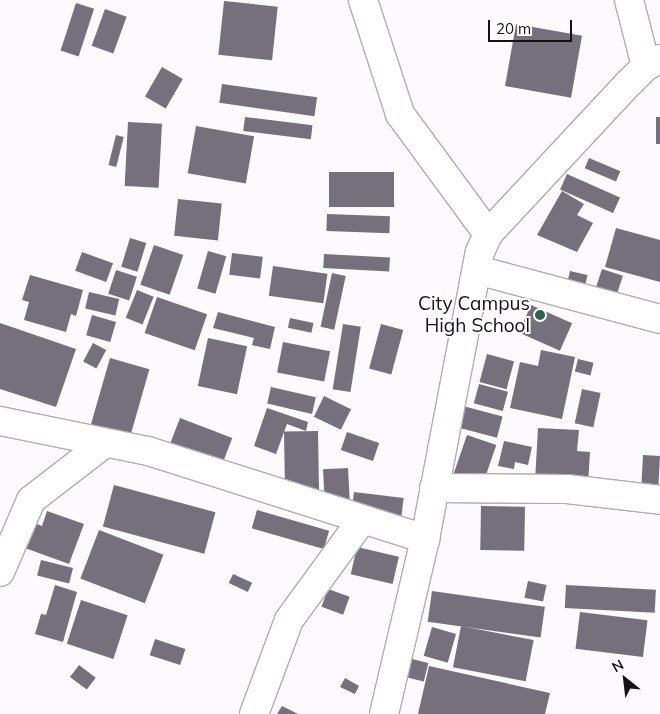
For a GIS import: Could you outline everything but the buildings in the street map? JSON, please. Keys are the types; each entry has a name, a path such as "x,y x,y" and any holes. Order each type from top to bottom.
{"street":[{"path":"363,0 400,114 488,234"},
{"path":"384,714 425,539 476,270 488,234 653,63 629,0"},
{"path":"476,270 660,319"},
{"path":"0,421 105,444 148,451 425,539"},
{"path":"0,572 31,500 105,444"},
{"path":"434,488 567,489 660,500"},
{"path":"254,714 288,620 362,520"}],"place":[{"name":"City Campus High School","path":"540,315"}]}
